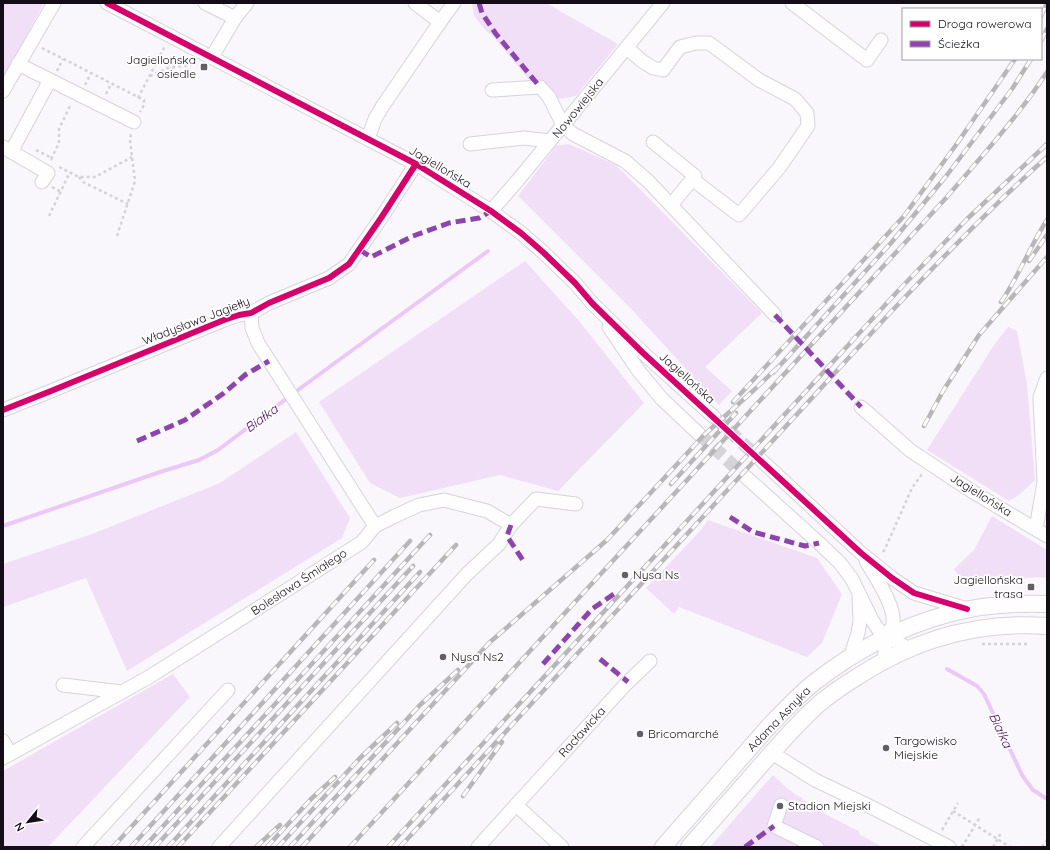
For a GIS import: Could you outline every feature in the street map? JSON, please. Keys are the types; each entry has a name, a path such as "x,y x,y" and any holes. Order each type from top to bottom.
{"main road":[{"path":"967,609 1018,604 1047,604"},
{"name":"Adama Asnyka","path":"663,847 770,725 816,682 850,658 888,637 918,623 948,613 967,609"},
{"path":"909,649 948,635 970,630 1012,625 1047,626"},
{"name":"Adama Asnyka","path":"689,847 796,725 821,702 849,682 884,661 909,649"}],"street":[{"path":"3,91 54,3"},
{"name":"Jagiellońska","path":"107,3 416,164 491,211 521,233 544,253 642,352 714,417"},
{"path":"204,3 235,18"},
{"path":"212,57 235,18 247,3"},
{"path":"415,3 440,22"},
{"path":"368,139 375,119 382,107 454,3"},
{"name":"Nowowiejska","path":"491,211 663,3"},
{"path":"792,3 867,60 881,40"},
{"path":"627,48 653,68 663,70 680,47 696,43 709,43 760,80 795,99 808,113 808,126 779,168 739,215 692,179"},
{"path":"18,64 134,122"},
{"path":"42,182 48,173 11,147 50,80"},
{"path":"492,90 540,87 549,98 563,125 573,134 625,161 648,181 775,316"},
{"path":"470,144 524,138 550,141"},
{"path":"653,142 695,176 671,205"},
{"name":"Władysława Jagiełły","path":"3,410 51,392 224,320 251,313 269,303 329,278 349,264 416,164"},
{"name":"Jagiellońska","path":"592,303 638,370 662,399 699,434"},
{"path":"251,313 252,328 258,343 375,526 419,505 444,500 487,511 511,525"},
{"path":"1042,532 1044,482 1040,397 1047,378"},
{"name":"Jagiellońska","path":"861,407 911,451 973,492 1042,532"},
{"path":"761,460 861,553 892,578 914,593 967,609"},
{"path":"746,477 819,542 840,563 852,578 872,620 878,629 888,637 909,649"},
{"path":"219,847 467,574 499,544 511,525 536,500 576,504"},
{"name":"Bolesława Śmiałego","path":"7,756 149,677 362,542 375,526"},
{"path":"819,542 833,527"},
{"path":"861,553 880,584 892,612 893,624 888,637 884,661"},
{"path":"850,658 858,634 860,621 859,592"},
{"name":"Racławicka","path":"478,847 628,682 650,661"},
{"path":"63,685 122,692"},
{"path":"83,847 228,690"},
{"path":"3,741 7,756"},
{"path":"772,753 815,780 868,805 949,847"},
{"path":"516,805 562,847"},
{"path":"781,805 774,826 817,847"}],"path":[{"path":"138,98 165,46 168,35"},
{"path":"149,76 168,68 198,64 212,57"},
{"path":"51,159 59,143 59,128 78,94"},
{"path":"11,147 48,156 54,162"},
{"path":"79,177 95,177 132,157"},
{"path":"56,165 79,177 83,182 128,204"},
{"path":"49,216 70,172"},
{"path":"884,552 912,488 930,463"},
{"path":"978,644 1028,644"},
{"path":"936,841 958,803"},
{"path":"953,811 1010,847"},
{"path":"962,847 980,817"},
{"path":"993,847 1001,833"},
{"path":"1042,847 1047,840"}],"shaded area":[{"path":"3,3 44,3 3,78"},
{"path":"472,3 546,3 618,44 576,96 559,99 542,82 531,82 474,16"},
{"path":"569,144 616,165 762,313 705,367 732,391 719,405 634,312 518,196 556,146"},
{"path":"525,261 580,322 644,403 558,491 500,475 400,498 370,483 319,402"},
{"path":"1008,327 1017,331 1027,384 1035,480 1019,495 1009,501 927,450 994,345"},
{"path":"296,432 350,518 342,538 127,671 86,578 3,607 3,564 92,534 220,483"},
{"path":"992,516 1047,550 1047,578 961,580 954,569 974,550"},
{"path":"708,520 817,558 842,594 822,643 807,657 679,607 674,614 646,588 701,530"},
{"path":"173,674 190,697 48,847 3,847 3,771"},
{"name":"Stadion Miejski","path":"773,775 788,789 803,798 802,799 827,815 860,832 859,834 882,847 710,847"}],"waterway":[{"name":"Białka","path":"3,526 199,460 218,450 488,251"},
{"name":"Białka","path":"947,669 977,686 984,694 1022,775 1033,790 1047,799"}],"tunnel":[{"path":"714,417 761,460"},
{"path":"699,434 746,477"}],"railway":[{"path":"1042,14 1047,3"},
{"path":"1042,39 1047,29"},
{"path":"733,402 904,216 956,145 1014,60"},
{"path":"774,372 891,243 947,175 1012,89 1030,60"},
{"path":"350,847 946,198 1012,121 1047,72"},
{"path":"388,847 897,292 967,219 1047,144"},
{"path":"400,847 889,314 966,234 1047,157"},
{"path":"1001,302 1047,220"},
{"path":"1029,261 1047,235"},
{"path":"924,426 943,391 979,335 1047,257"},
{"path":"302,847 489,643 607,540 704,435 778,367"},
{"path":"671,484 736,413"},
{"path":"144,847 430,535"},
{"path":"131,847 410,541"},
{"path":"178,847 456,545"},
{"path":"113,847 374,560"},
{"path":"155,847 413,566"},
{"path":"168,847 420,572"},
{"path":"290,847 420,705 458,670"},
{"path":"278,847 360,758 397,723"},
{"path":"463,796 502,742"},
{"path":"267,847 311,799 335,777"},
{"path":"256,847 280,825"}],"marked path":[{"path":"479,3 482,13 496,34 540,87"},
{"path":"360,250 371,257 413,236 449,223 479,218 491,211"},
{"path":"775,315 861,407"},
{"path":"137,441 185,420 224,393 245,375 269,361"},
{"path":"730,517 753,532 805,546 819,543"},
{"path":"511,525 507,536 524,562"},
{"path":"543,664 592,609 614,594"},
{"path":"600,659 628,682"},
{"path":"745,847 774,826"}],"cycle path":[{"path":"107,3 416,164 491,211 521,233 544,253 642,352 861,553 892,578 914,593 967,609"},
{"path":"3,410 224,320 251,313 269,303 329,278 349,264 416,164"}],"place":[{"name":"Jagiellońska osiedle","path":"204,67"},
{"name":"Nysa Ns","path":"625,575"},
{"name":"Jagiellońska trasa","path":"1031,587"},
{"name":"Nysa Ns2","path":"443,657"},
{"name":"Bricomarché","path":"640,734"},
{"name":"Targowisko Miejskie","path":"886,748"},
{"name":"Stadion Miejski","path":"780,806"}]}
